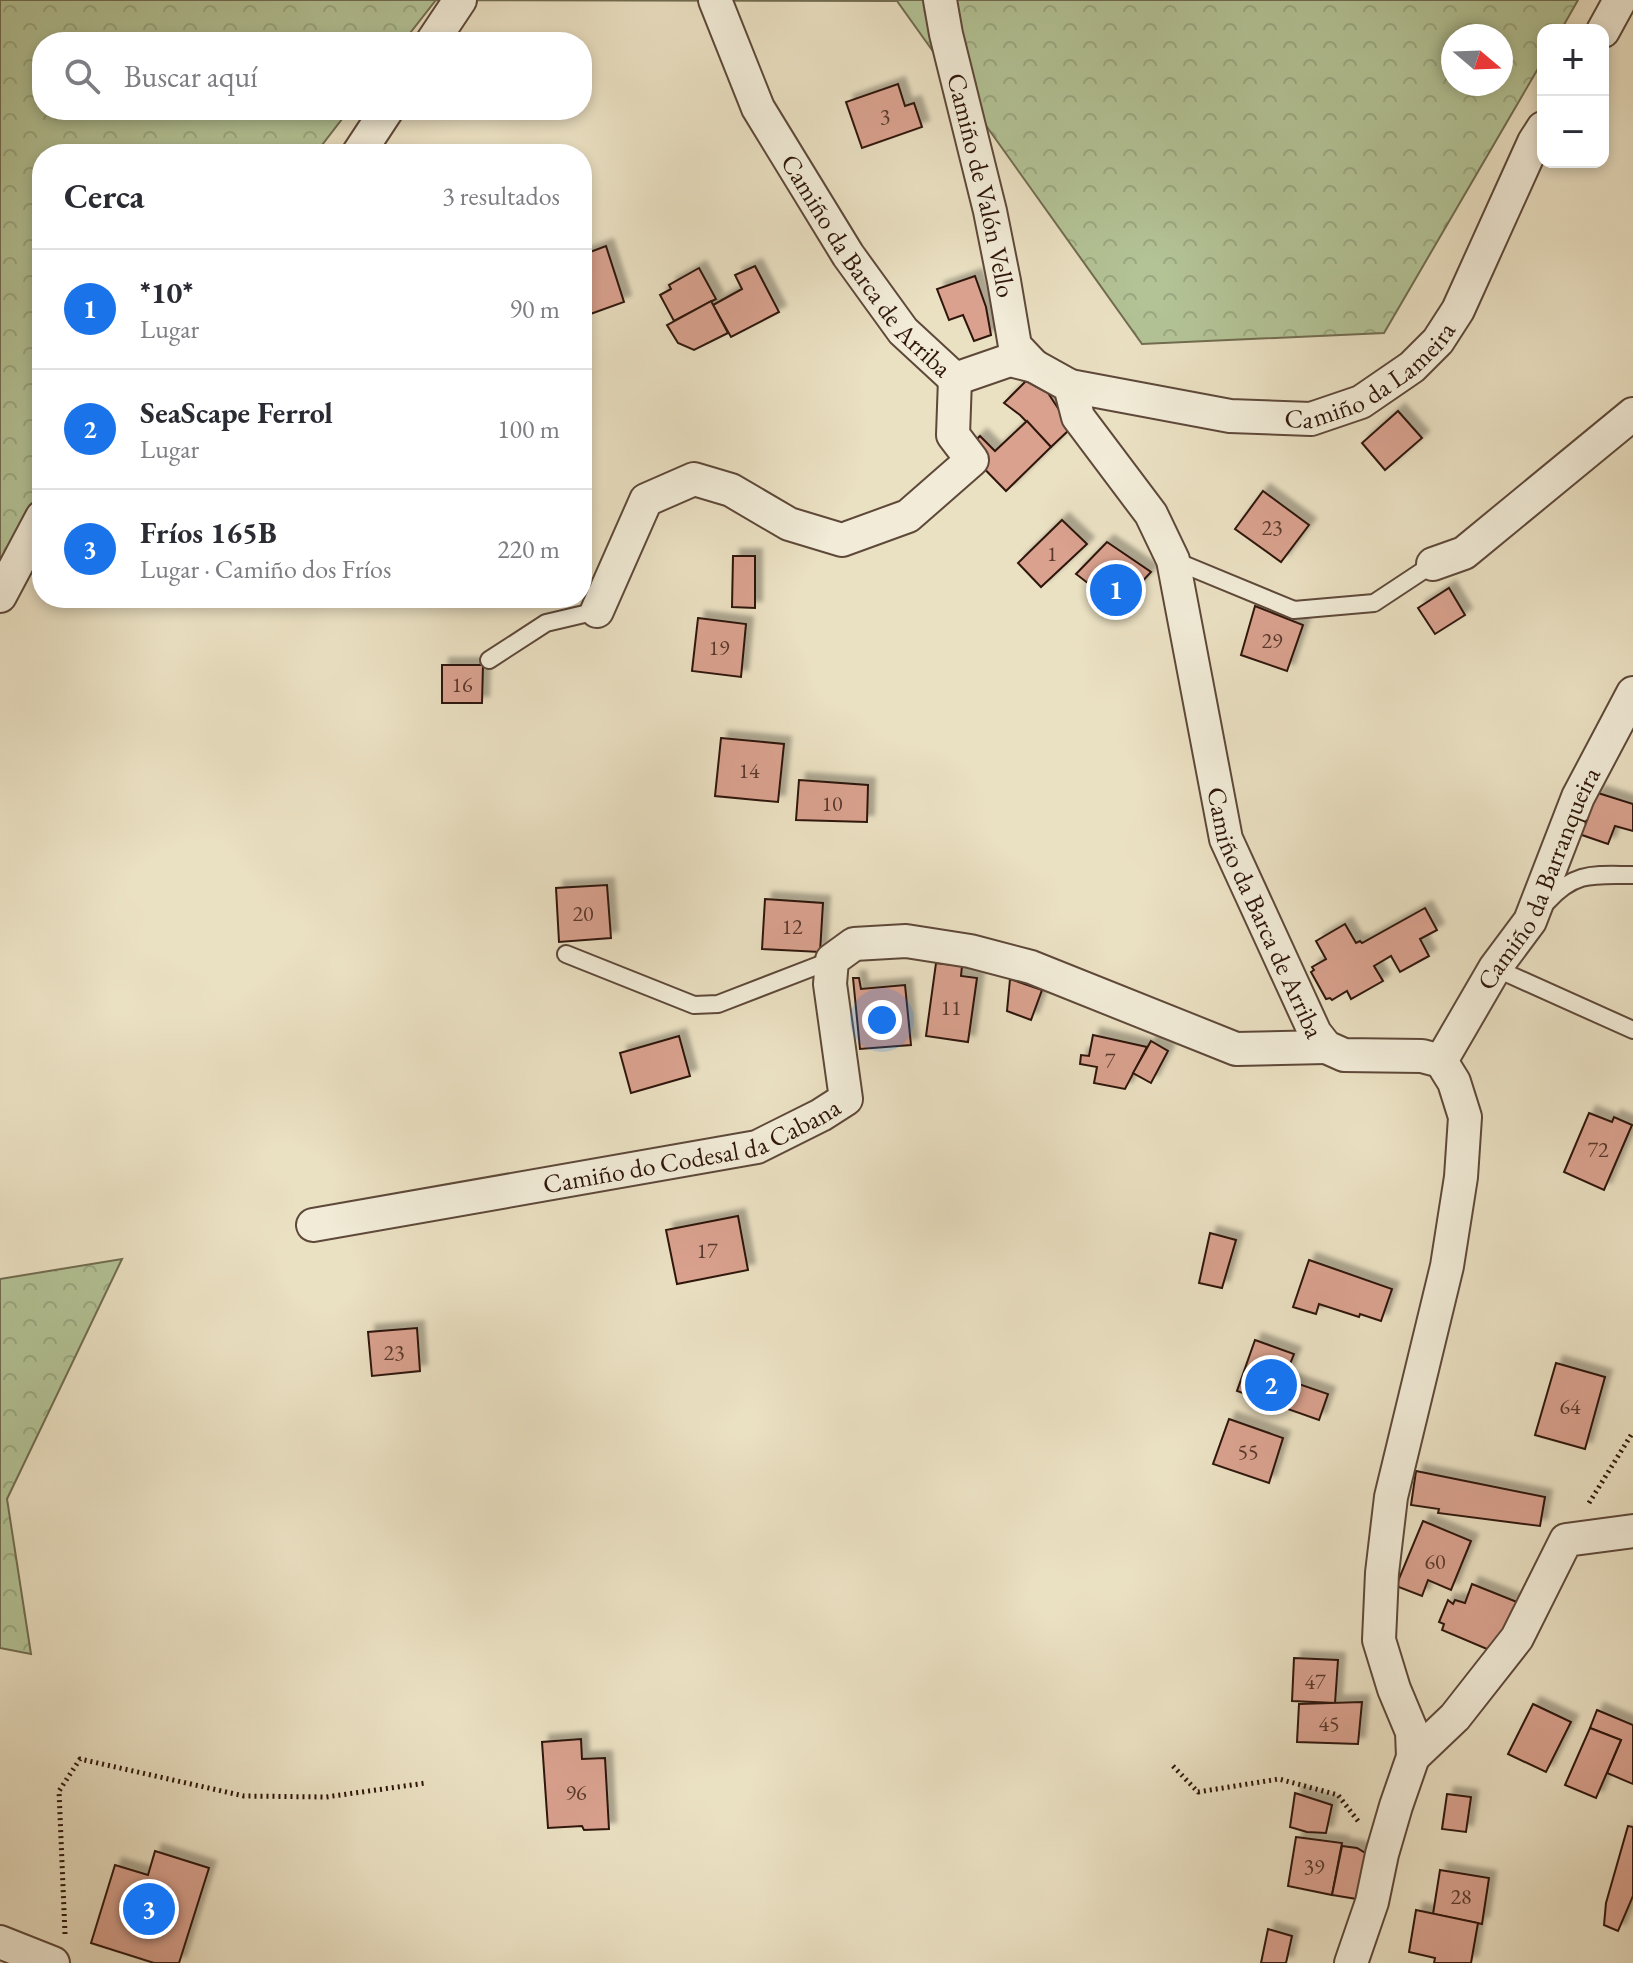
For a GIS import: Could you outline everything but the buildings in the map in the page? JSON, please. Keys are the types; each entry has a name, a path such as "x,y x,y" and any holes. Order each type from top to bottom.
{"street":[{"path":"439,32 460,0"},
{"name":"Camiño da Barca de Arriba","path":"715,0 758,108 848,255 903,331 955,379 1010,360 1034,366 1070,386 1078,417 1151,514 1173,560 1226,839 1315,1033 1326,1047 1344,1055 1422,1056 1441,1061"},
{"name":"Camiño de Valón Vello","path":"940,0 990,211 1015,346 1034,366"},
{"path":"1607,24 1620,0"},
{"path":"365,144 380,120"},
{"name":"Camiño da Lameira","path":"1070,386 1230,416 1311,419 1361,402 1412,367 1438,341 1458,310 1537,137"},
{"path":"597,611 646,500 694,479 731,490 789,524 842,540 908,516 972,460 953,435 955,379"},
{"path":"1433,564 1464,553 1633,414"},
{"path":"0,596 32,536"},
{"name":"Camiño da Barranqueira","path":"1441,1061 1495,968 1530,921 1578,797 1633,693"},
{"path":"832,960 854,944 906,941 970,951 1031,967 1236,1049 1326,1047"},
{"name":"Camiño do Codesal da Cabana","path":"313,1225 757,1147 821,1115 846,1099 830,984 832,960"},
{"path":"1351,1963 1372,1902 1382,1854 1413,1757 1412,1732 1394,1689 1379,1640 1382,1573 1391,1497 1447,1266 1461,1177 1465,1117 1454,1082 1441,1061"},
{"path":"1413,1757 1455,1717 1517,1638 1566,1540 1633,1531"},
{"path":"0,1942 59,1955"}],"lane":[{"path":"1173,560 1294,610 1374,603 1433,564"},
{"path":"489,660 546,623 597,611"},
{"path":"1530,921 1570,881 1593,875 1633,875"},
{"path":"566,954 694,1005 718,1004 832,960"},
{"path":"1495,968 1633,1030"}],"path":[{"path":"1566,1540 1633,1432"},
{"path":"59,1955 59,1791 80,1759 244,1796 326,1797 426,1783"},
{"path":"1173,1766 1198,1792 1279,1779 1338,1795 1382,1854"}],"green space":[{"path":"0,0 436,0 411,32 32,32 32,120 341,120 323,144 32,144 32,560 0,607"},
{"path":"436,0 1578,0 1564,24 1537,24 1537,70 1384,333 1142,344 897,1"},
{"path":"122,1259 7,1499 31,1654 0,1648 0,1279"}],"place":[{"name":"*10*","path":"1116,590"},
{"name":"SeaScape Ferrol","path":"1271,1385"},
{"name":"Fríos 165B","path":"149,1909"}]}
